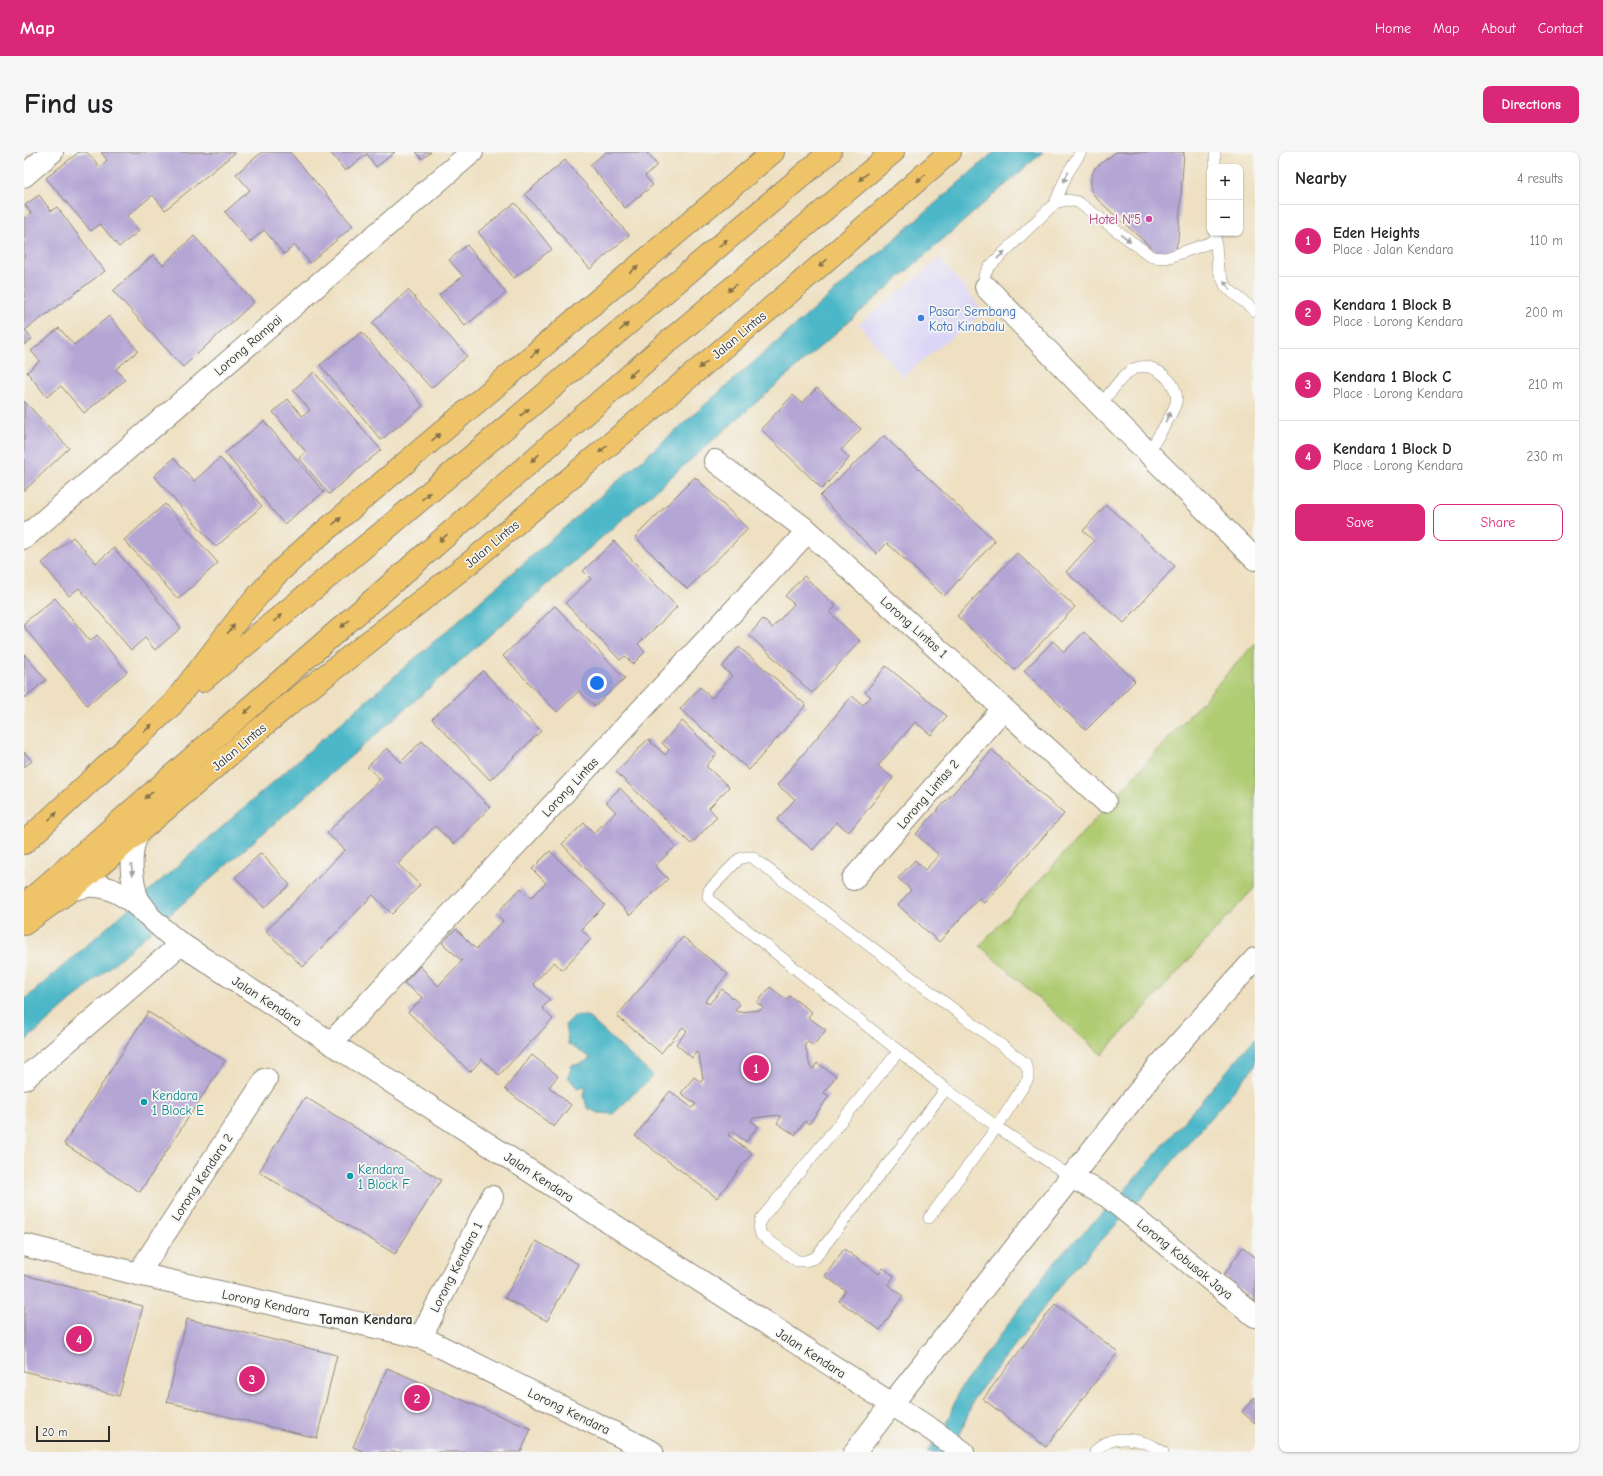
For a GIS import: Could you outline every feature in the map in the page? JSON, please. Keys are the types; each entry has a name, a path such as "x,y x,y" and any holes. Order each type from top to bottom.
{"highway":[{"path":"172,706 242,614 275,576 296,556 773,152"},
{"path":"24,843 172,706 385,530 830,152"},
{"name":"Jalan Lintas","path":"24,905 670,341 893,152"},
{"name":"Jalan Lintas","path":"24,924 71,890 288,706 472,561 791,291 950,152"}],"street":[{"path":"24,176 52,152"},
{"name":"Lorong Rampai","path":"24,538 472,152"},
{"path":"986,287 1100,405 1255,559"},
{"name":"Lorong Lintas 1","path":"715,461 808,531 1105,801"},
{"name":"Lorong Lintas","path":"331,1043 808,531"},
{"name":"Lorong Lintas 2","path":"853,879 1003,709"},
{"name":"Jalan Kendara","path":"138,832 134,841 132,864 136,895 151,918"},
{"name":"Jalan Kendara","path":"71,890 95,886 117,892 151,918 174,939 331,1043 932,1430 959,1449"},
{"path":"24,1078 174,939"},
{"path":"855,1452 1158,1067 1255,959"},
{"name":"Lorong Kendara 2","path":"138,1274 266,1079"},
{"name":"Lorong Kobusak Jaya","path":"1071,1177 1107,1196 1255,1316"},
{"name":"Lorong Kendara 1","path":"420,1337 492,1197"},
{"name":"Lorong Kendara","path":"24,1245 138,1274 420,1337 652,1452"}],"lane":[{"path":"986,287 984,276 989,267 1055,203 1067,174 1081,152"},
{"path":"1215,152 1215,164"},
{"path":"1055,203 1067,200 1078,202 1152,257 1166,258 1215,237 1218,269 1226,287 1255,311"},
{"path":"1100,405 1130,371 1138,366 1146,365 1165,376 1174,384 1176,403 1149,452"},
{"path":"929,1218 996,1127 1028,1079 1028,1070 1025,1063 752,857 739,859 709,890 708,897 712,902 946,1089 996,1127 1071,1177"},
{"path":"899,1051 762,1219 759,1227 761,1235 797,1261 805,1261 815,1258 946,1089"},
{"path":"1095,1452 1100,1446 1118,1439 1136,1439 1154,1445 1163,1452"}],"shaded area":[{"name":"Pasar Sembang Kota Kinabalu","path":"940,258 984,312 902,377 859,324"}],"green space":[{"path":"1255,643 1255,887 1102,1055 980,946"}],"water":[{"path":"994,152 1043,152 24,1042 24,1000"},
{"path":"574,1016 587,1016 653,1076 613,1114 598,1113 587,1108 584,1096 586,1086 577,1088 568,1077 572,1065 581,1064 591,1058 568,1044 565,1025"},
{"path":"1255,1038 1255,1066 1138,1202 1072,1271 974,1398 960,1435 949,1452 927,1452 946,1424 960,1389 1056,1260 1124,1191"}],"building":[{"path":"79,152 87,152 100,167 107,160 101,152 236,152 165,210 153,195 127,216 139,231 119,247 100,224 91,231 46,178"},
{"path":"262,152 290,152 353,226 310,263 295,245 284,254 264,230 250,242 225,212 250,190 236,174"},
{"path":"330,152 395,152 376,167 367,154 345,171"},
{"path":"416,152 431,152 422,159"},
{"path":"606,152 646,152 657,165 645,176 653,185 625,208 590,165"},
{"name":"Hotel N°5","path":"1116,152 1184,152 1178,239 1175,252 1166,254 1156,252 1097,199 1091,191 1091,178 1095,168"},
{"path":"565,160 629,235 590,269 525,194"},
{"path":"39,195 51,211 57,207 105,271 25,330 32,339 24,345 24,218 31,213 25,205"},
{"path":"515,203 552,249 514,278 478,232"},
{"path":"194,236 254,302 183,367 113,291 153,255 163,265"},
{"path":"467,245 506,293 465,326 439,295 463,276 449,260"},
{"path":"408,290 467,356 431,388 372,323"},
{"path":"109,316 138,351 116,369 125,380 84,413 61,386 47,397 27,372 40,361 31,351 59,328 74,345"},
{"path":"362,332 423,406 381,440 320,365"},
{"path":"314,372 381,450 329,494 299,458 306,452 273,412 288,399 302,416 310,410 293,390"},
{"path":"817,388 861,429 841,450 849,458 822,489 761,429 793,395 802,403"},
{"path":"24,401 69,448 24,491"},
{"path":"264,421 324,492 284,524 225,453"},
{"path":"884,436 995,541 944,596 887,543 877,554 820,496"},
{"path":"174,458 194,481 220,458 262,506 216,547 154,476"},
{"path":"695,477 748,529 687,589 635,537"},
{"path":"165,504 218,563 178,599 124,540"},
{"path":"1106,505 1175,566 1124,623 1066,572 1094,541 1083,531"},
{"path":"73,537 96,563 114,548 181,628 155,650 145,638 131,650 79,588 69,596 42,563"},
{"path":"614,541 677,607 638,644 645,652 633,664 625,656 620,660 565,603 591,579 583,571"},
{"path":"1017,553 1075,607 1015,670 957,616"},
{"path":"804,576 836,606 830,613 860,641 812,693 749,635 763,619 772,628 794,604 785,596"},
{"path":"55,598 90,641 97,635 127,672 87,705 24,627 24,623"},
{"path":"555,606 625,678 595,706 579,691 557,712 503,656"},
{"path":"1084,632 1135,681 1086,730 1024,671 1053,641 1064,652"},
{"path":"739,647 806,705 749,770 680,709 700,687 712,698 732,676 722,667"},
{"path":"24,654 46,680 24,698"},
{"path":"886,666 947,716 931,735 915,722 878,766 893,778 849,832 836,822 813,850 777,820 795,799 777,785 852,696 863,705 871,697 865,692"},
{"path":"483,671 541,731 490,780 432,719"},
{"path":"682,721 717,754 706,766 729,787 709,808 717,817 691,844 616,772 648,739 665,755 669,750 662,743"},
{"path":"422,741 490,807 454,844 435,826 398,864 420,885 392,914 373,895 303,967 266,931 345,850 327,833 380,779 367,767 387,748 401,762"},
{"path":"992,750 1064,814 984,903 979,898 939,942 898,905 911,890 898,878 915,860 925,870 939,855 916,834"},
{"path":"24,752 32,761 24,767"},
{"path":"620,788 676,846 655,866 668,879 630,915 562,844 584,823 594,833 616,812 606,802"},
{"path":"550,851 605,905 581,929 591,939 562,970 554,962 533,984 550,1000 542,1008 553,1019 499,1075 482,1059 470,1072 408,1012 423,998 404,983 420,966 438,986 462,961 442,943 456,929 476,949 503,921 496,914 521,888 531,898 546,883 532,869"},
{"path":"261,853 290,885 264,908 235,877"},
{"path":"683,937 728,974 705,1001 709,1004 722,989 740,1004 735,1010 737,1012 761,1010 763,1007 757,1003 770,987 787,1000 790,996 812,1012 808,1017 826,1030 813,1046 808,1042 805,1044 810,1067 813,1069 817,1063 836,1076 824,1093 829,1096 809,1124 805,1121 795,1135 777,1123 781,1117 778,1115 753,1118 751,1121 758,1126 746,1142 732,1131 728,1135 752,1153 717,1198 635,1136 670,1091 692,1108 696,1104 681,1093 694,1077 701,1082 703,1079 699,1055 696,1052 692,1058 676,1044 687,1031 683,1027 661,1053 617,1016"},
{"name":"Kendara 1 Block E","path":"148,1012 225,1061 140,1192 64,1144"},
{"path":"532,1055 558,1076 549,1087 571,1105 554,1127 505,1089"},
{"name":"Kendara 1 Block F","path":"305,1097 441,1180 395,1254 259,1172"},
{"path":"536,1241 578,1264 547,1321 505,1298"},
{"path":"1243,1247 1255,1257 1255,1301 1223,1276"},
{"path":"844,1249 879,1274 883,1268 894,1276 888,1285 903,1296 880,1330 839,1301 846,1291 825,1276"},
{"path":"24,1275 143,1306 119,1396 24,1371"},
{"path":"1055,1304 1118,1352 1046,1447 983,1399"},
{"path":"187,1319 337,1355 317,1438 167,1402"},
{"path":"387,1368 531,1429 521,1452 364,1452 353,1447"},
{"path":"1255,1397 1255,1423 1242,1412"}],"place":[{"name":"Hotel N°5","path":"1149,219"},
{"name":"Pasar Sembang Kota Kinabalu","path":"921,318"},
{"name":"Eden Heights","path":"756,1068"},
{"name":"Kendara 1 Block E","path":"144,1102"},
{"name":"Kendara 1 Block F","path":"350,1176"},
{"name":"Kendara 1 Block D","path":"79,1339"},
{"name":"Kendara 1 Block C","path":"252,1379"},
{"name":"Kendara 1 Block B","path":"417,1398"}],"district":[{"name":"Taman Kendara","path":"366,1319"}]}
